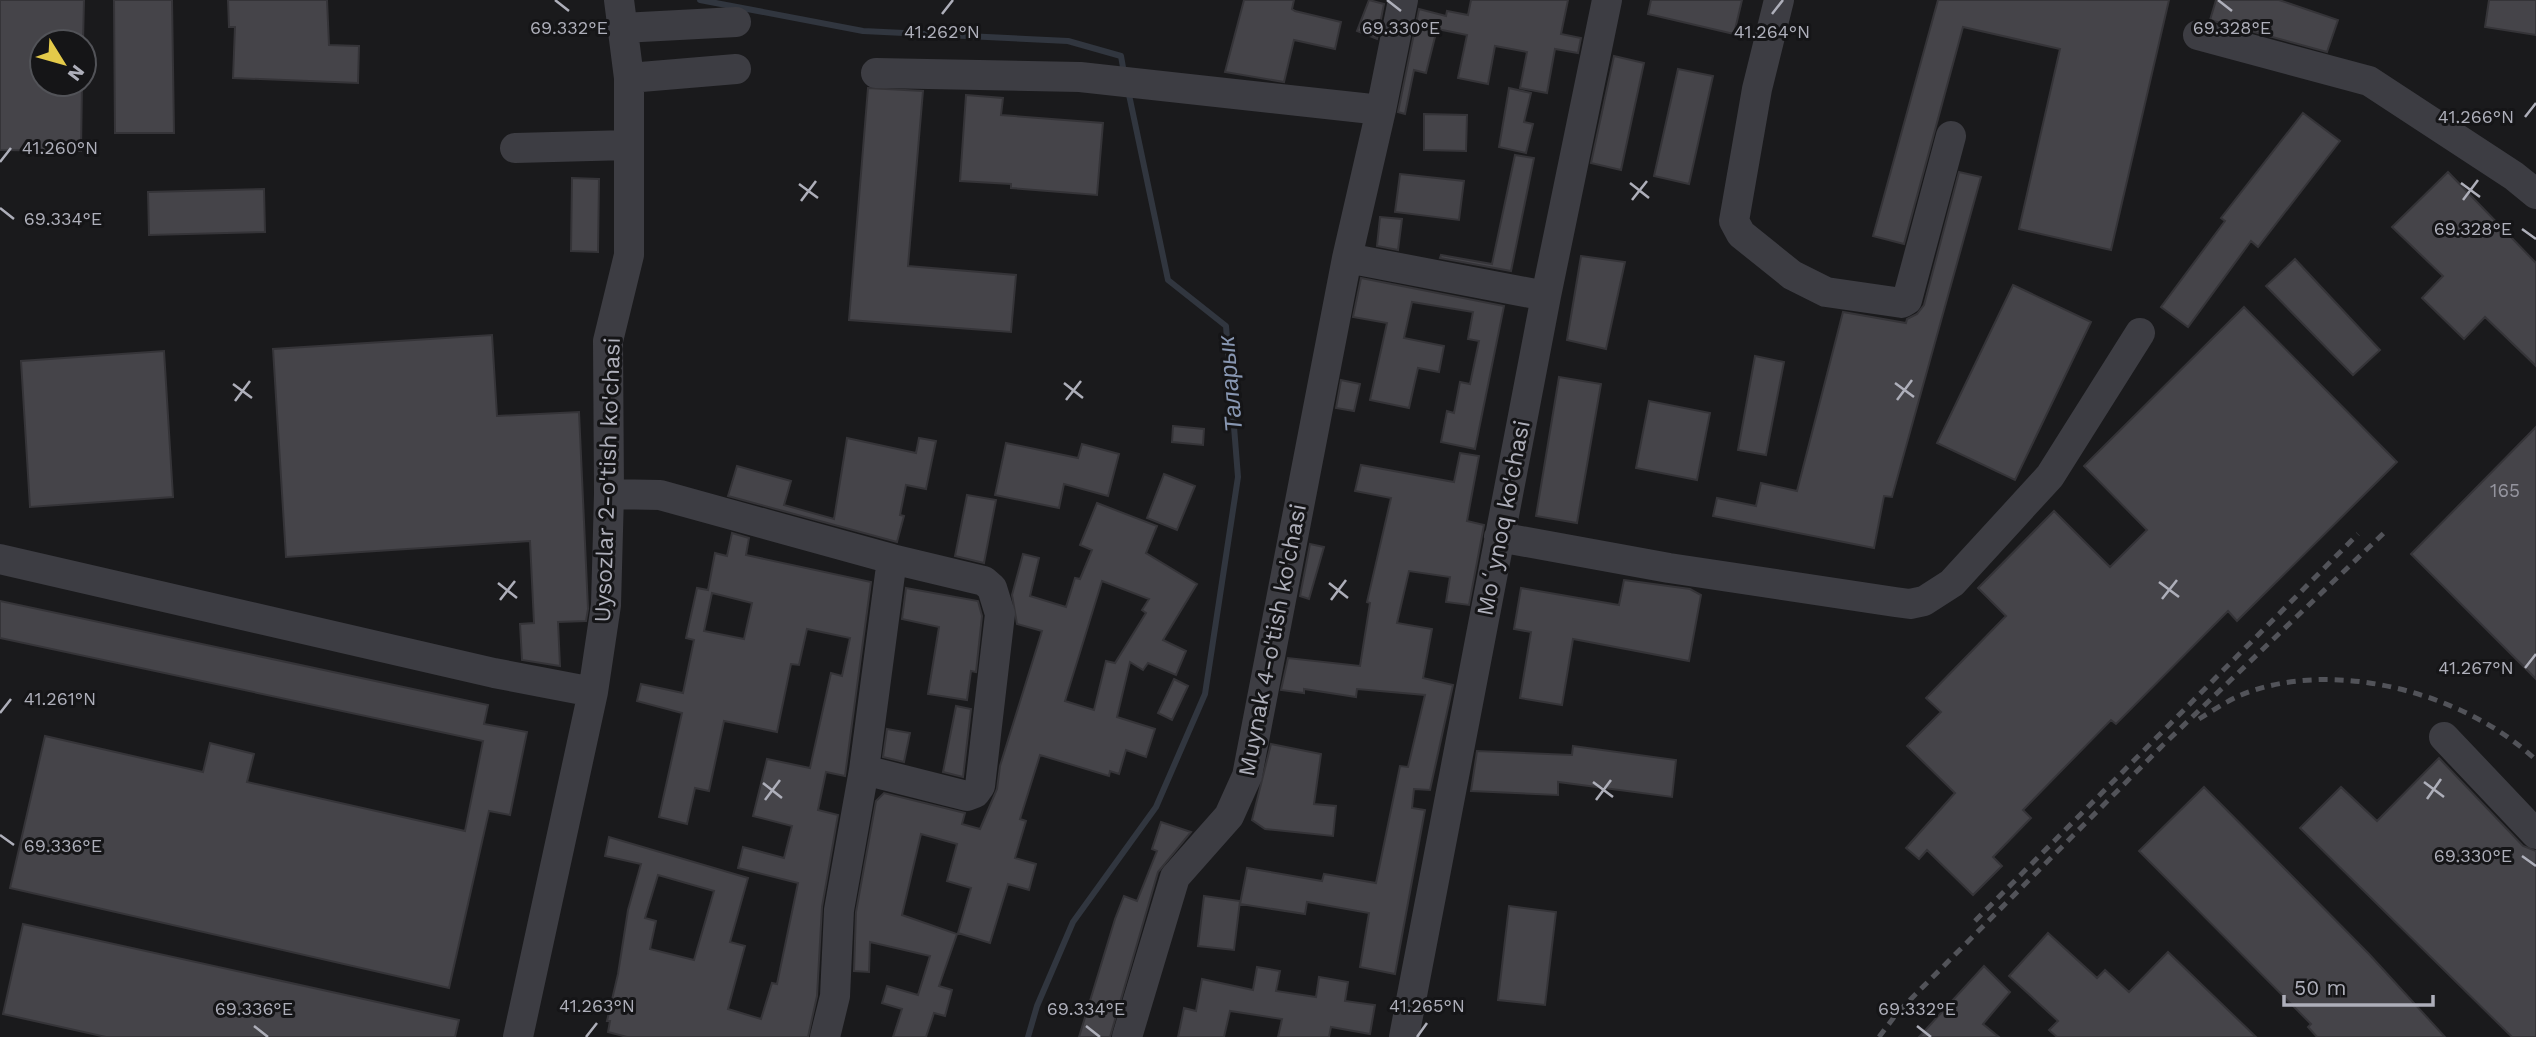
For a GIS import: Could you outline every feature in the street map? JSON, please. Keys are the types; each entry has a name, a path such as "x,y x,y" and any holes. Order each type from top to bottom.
{"street":[{"name":"Muynak 4-o'tish ko'chasi","path":"1127,1037 1175,877 1229,816 1247,776 1347,258 1381,110 1402,0"},
{"name":"Moʻynoq ko'chasi","path":"1404,1037 1546,296 1607,0"},
{"path":"1779,0 1757,89 1734,221 1741,234 1792,275 1826,292 1902,303 1908,300 1951,136"},
{"path":"621,14 736,22"},
{"name":"Uysozlar 2-o'tish ko'chasi","path":"518,1037 593,692 606,605 609,494 608,341 629,255 628,78 621,14"},
{"path":"2198,35 2369,81 2514,176 2536,194"},
{"path":"628,78 736,69"},
{"path":"876,73 1080,77 1381,110"},
{"path":"515,148 629,145"},
{"path":"1347,258 1546,296"},
{"path":"1499,537 1669,568 1910,604 1924,601 1952,583 2050,476 2140,333"},
{"path":"609,494 660,495 891,559 984,581 992,588 1000,614 980,786 975,793 967,796 864,770"},
{"path":"0,559 494,673 593,692"},
{"path":"825,1037 835,996 839,910 864,770 891,559"},
{"path":"2444,737 2536,834"}],"building":[{"path":"0,0 84,0 83,28 28,28 28,98 82,98 81,151 0,150"},
{"path":"114,0 172,0 174,133 115,133"},
{"path":"228,0 327,0 329,45 359,46 358,83 233,78 235,27 229,27"},
{"path":"1244,0 1294,0 1292,9 1295,11 1341,22 1335,49 1294,40 1284,82 1225,72"},
{"path":"1369,0 1384,4 1377,39 1357,31"},
{"path":"1471,0 1568,0 1561,34 1581,38 1578,53 1555,49 1547,93 1520,88 1527,52 1495,46 1488,84 1458,78 1467,35 1437,29 1426,73 1414,70 1405,114 1398,112 1419,9 1446,16 1447,11 1468,15"},
{"path":"1651,0 1742,0 1734,34 1648,14"},
{"path":"1938,0 2169,0 2111,250 2019,229 2060,49 1963,27 1904,244 1873,236"},
{"path":"2216,0 2279,0 2338,20 2327,52 2210,20"},
{"path":"2489,0 2536,0 2536,35 2485,27"},
{"path":"1614,56 1644,63 1621,170 1591,163"},
{"path":"1678,69 1713,76 1689,184 1654,176"},
{"path":"868,88 923,91 908,266 1016,275 1011,332 849,320"},
{"path":"1509,88 1531,93 1524,122 1533,124 1526,153 1499,147"},
{"path":"966,95 1003,98 1001,115 1103,123 1097,195 1011,188 1011,184 960,181"},
{"path":"2303,113 2340,141 2258,247 2251,241 2188,327 2161,307 2225,221 2221,218"},
{"path":"1424,114 1467,115 1466,151 1424,150"},
{"path":"1515,155 1534,158 1511,271 1440,258 1441,255 1492,264"},
{"path":"1959,172 1981,177 1892,497 1884,496 1874,548 1713,516 1717,498 1756,506 1761,483 1797,491 1843,312 1906,323 1907,319 1917,314 1924,305"},
{"path":"2448,172 2536,263 2536,366 2485,317 2464,339 2422,298 2443,276 2392,227"},
{"path":"1400,174 1464,181 1459,220 1395,212"},
{"path":"572,178 599,179 598,252 571,251"},
{"path":"264,189 265,232 149,235 148,192"},
{"path":"1380,217 1402,219 1398,250 1377,246"},
{"path":"1581,256 1625,262 1606,349 1567,340"},
{"path":"2295,259 2380,350 2353,375 2266,286"},
{"path":"1361,278 1504,306 1475,449 1441,442 1447,411 1454,413 1460,382 1470,384 1479,341 1468,339 1473,312 1412,302 1404,338 1444,346 1439,372 1418,368 1409,408 1370,400 1387,323 1353,317"},
{"path":"2013,285 2091,322 2015,480 1937,443"},
{"path":"2244,307 2397,462 2237,621 2228,611 2116,724 2111,720 2023,810 2031,818 1993,857 2002,866 1973,895 1927,850 1919,859 1906,848 1955,793 1907,746 1941,712 1926,698 2006,616 1978,588 2054,511 2110,567 2147,530 2084,466"},
{"path":"492,335 497,416 579,412 588,609 586,621 558,622 560,666 522,660 520,624 534,623 530,541 286,557 273,349"},
{"path":"164,351 173,497 30,507 21,361"},
{"path":"1755,356 1784,362 1766,455 1738,450"},
{"path":"1559,377 1601,384 1577,523 1536,516"},
{"path":"1341,380 1360,384 1354,411 1336,408"},
{"path":"1649,401 1710,413 1697,480 1636,468"},
{"path":"1173,426 1204,429 1203,445 1172,442"},
{"path":"2536,427 2536,679 2411,554"},
{"path":"847,438 916,453 919,438 936,441 926,489 906,485 900,515 904,516 897,542 728,496 737,466 791,481 784,505 834,519"},
{"path":"1006,443 1078,458 1082,444 1119,454 1108,496 1064,484 1059,508 995,495"},
{"path":"1460,453 1479,456 1467,521 1484,525 1469,605 1446,602 1450,577 1409,571 1397,623 1432,629 1423,678 1453,685 1430,790 1414,789 1412,808 1425,810 1395,974 1360,967 1369,913 1307,902 1305,914 1240,904 1247,868 1322,881 1324,874 1376,883 1400,766 1408,767 1425,695 1357,689 1356,697 1304,689 1304,693 1281,690 1288,658 1360,666 1370,603 1367,602 1391,498 1355,491 1361,465 1454,482"},
{"path":"1164,474 1195,486 1177,530 1147,518"},
{"path":"967,495 996,500 984,563 955,556"},
{"path":"1097,503 1157,526 1146,553 1197,584 1163,640 1186,651 1176,675 1148,663 1143,670 1130,662 1117,717 1155,729 1146,757 1126,750 1119,774 1110,771 1109,776 1040,755 1020,819 1026,821 1015,858 1036,864 1029,890 1008,884 990,943 958,933 971,888 947,881 957,844 921,834 902,915 957,934 939,986 952,990 945,1016 934,1013 926,1037 893,1037 902,1009 882,1003 887,986 918,995 930,956 870,942 869,972 854,971 856,912 876,801 884,793 965,813 962,824 980,829 997,789 1000,766 1042,631 1017,624 1012,595 1023,554 1039,558 1030,596 1066,607 1075,578 1080,579 1092,550 1080,545","holes":["1102,581 1149,599 1142,610 1146,613 1115,663 1106,661 1094,710 1065,701"]},
{"path":"732,533 749,538 746,555 871,582 845,776 826,772 818,810 838,815 822,907 817,996 808,1037 627,1037 608,1032 610,1021 607,1021 628,910 641,864 605,856 609,837 748,878 730,942 745,946 728,1009 761,1019 772,983 777,984 798,883 738,868 743,847 784,858 792,826 753,816 767,759 810,768 831,673 842,676 850,638 807,629 799,665 791,664 777,732 724,721 709,791 695,788 687,824 659,817 682,713 637,701 641,684 683,693 694,640 686,638 697,588 708,590 715,553 727,556","holes":["712,593 752,603 744,639 704,631","658,875 714,891 694,960 650,949 656,921 645,918"]},
{"path":"1310,544 1324,547 1309,599 1300,596"},
{"path":"1624,580 1690,589 1701,595 1689,661 1573,639 1562,705 1520,698 1531,632 1514,629 1521,588 1619,605"},
{"path":"906,588 978,601 982,616 976,672 971,671 967,700 928,694 939,627 902,619"},
{"path":"0,601 488,705 484,724 527,732 510,815 489,811 449,988 10,888 45,736 203,772 210,743 254,754 247,782 465,831 483,741 0,638"},
{"path":"1174,679 1188,686 1172,720 1158,713"},
{"path":"956,706 971,709 963,777 943,772"},
{"path":"887,729 910,733 904,762 883,757"},
{"path":"1271,744 1321,754 1314,804 1336,806 1333,836 1265,829 1252,820"},
{"path":"1573,746 1676,760 1672,797 1558,782 1558,795 1471,791 1477,751 1572,755"},
{"path":"2439,758 2523,846 2536,851 2536,1037 2512,1037 2300,828 2341,787 2377,821"},
{"path":"2204,787 2369,954 2445,1037 2317,1037 2308,1027 2311,1024 2139,851"},
{"path":"1161,822 1191,832 1158,872 1110,1037 1079,1037 1115,919 1124,896 1137,901 1157,851 1152,849"},
{"path":"1204,896 1240,901 1234,950 1198,946"},
{"path":"1509,906 1556,912 1545,1005 1498,1000"},
{"path":"23,924 459,1020 455,1037 106,1037 3,1014"},
{"path":"2048,933 2097,978 2105,970 2129,992 2168,952 2256,1037 2057,1037 2049,1030 2058,1021 2009,976"},
{"path":"1984,966 2010,992 1983,1024 1999,1037 1919,1037"},
{"path":"1257,967 1280,971 1276,991 1316,997 1319,977 1348,982 1345,1001 1375,1005 1370,1034 1331,1027 1329,1037 1278,1037 1282,1019 1230,1011 1224,1037 1178,1037 1184,1008 1196,1011 1202,979 1253,990"}],"waterway":[{"name":"Таларык","path":"700,0 863,31 1068,41 1121,56 1124,73"},
{"name":"Таларык","path":"1028,1037 1037,1006 1073,922 1156,807 1205,694 1238,477 1226,326 1168,280 1128,90"}],"railway":[{"path":"1879,1037 1898,1012 2162,746 2388,529"},
{"path":"1975,921 2358,534"},
{"path":"2199,719 2241,695 2277,684 2316,680 2356,681 2396,688 2436,700 2473,716 2507,736 2536,760"}]}
